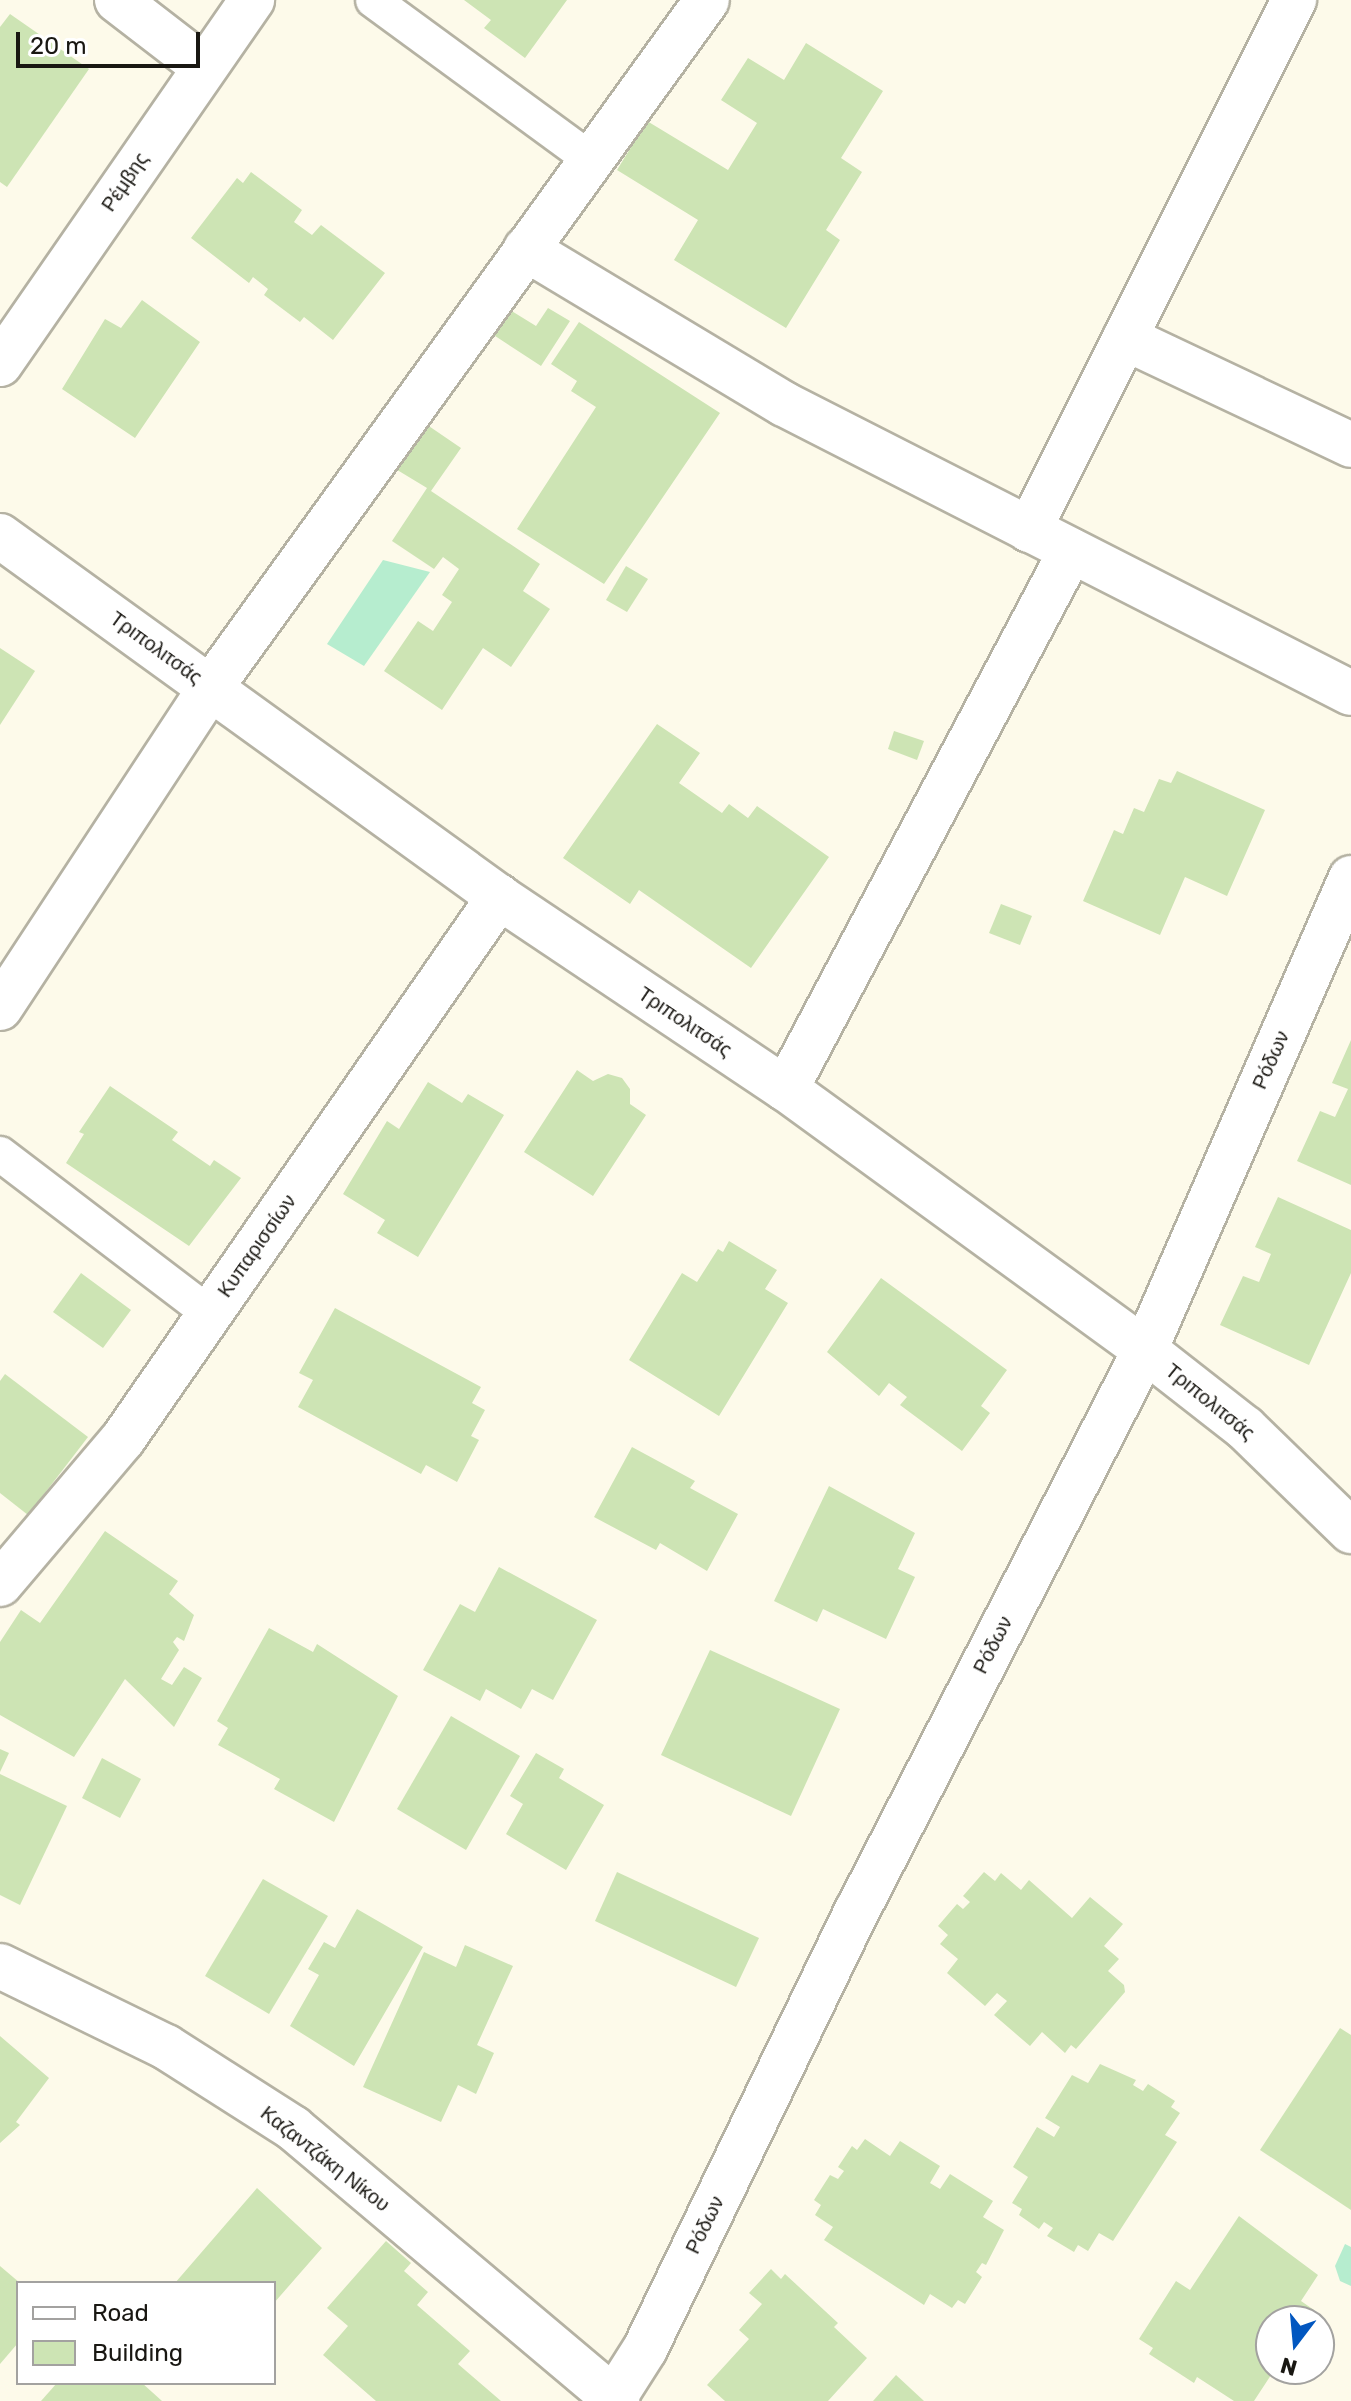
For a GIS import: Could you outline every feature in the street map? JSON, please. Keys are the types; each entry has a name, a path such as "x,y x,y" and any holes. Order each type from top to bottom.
{"street":[{"path":"117,0 204,67"},
{"name":"Ρέμβης","path":"0,364 252,0"},
{"path":"0,1008 211,687 707,0"},
{"path":"1029,530 1294,0"},
{"path":"526,249 784,404 1351,693"},
{"path":"1125,338 1351,445"},
{"name":"Τριπολιτσάς","path":"0,536 499,897 786,1089 1145,1350 1245,1428 1351,1531"},
{"path":"786,1089 1071,551"},
{"name":"Ρόδων","path":"615,2400 645,2349 857,1911 1145,1350 1351,878"},
{"name":"Κυπαρισσίων","path":"0,1584 123,1439 499,897"},
{"name":"Καζαντζάκη Νίκου","path":"0,1966 166,2047 293,2128 615,2400"}],"lane":[{"path":"373,0 590,159"},
{"path":"0,1154 210,1314"}],"shaded area":[{"path":"383,560 430,572 364,666 327,644"},
{"path":"1345,2244 1351,2247 1351,2286 1340,2281 1335,2266"}],"building":[{"path":"464,0 567,0 525,58 484,28 491,20"},
{"path":"10,14 89,69 7,187 0,182 0,27"},
{"path":"806,43 883,91 841,158 862,172 826,230 840,240 786,328 674,260 698,220 617,170 647,121 728,170 757,123 721,100 748,58 784,80"},
{"path":"251,172 302,210 294,222 312,235 321,225 385,273 333,340 304,317 300,322 264,295 268,289 253,277 249,283 191,238 237,178 243,183"},
{"path":"142,300 200,342 135,438 62,389 105,319 121,328"},
{"path":"502,305 536,326 548,308 570,321 541,366 486,330"},
{"path":"579,322 720,413 604,584 517,529 596,407 571,391 577,381 551,364"},
{"path":"420,420 461,448 431,491 540,564 523,591 550,609 511,667 483,648 442,710 384,671 418,621 433,631 452,602 442,595 459,569 443,557 434,569 392,541 427,488 389,465"},
{"path":"626,566 648,579 627,612 606,600"},
{"path":"0,648 35,671 0,725"},
{"path":"657,724 700,753 679,783 722,813 729,804 748,818 757,806 829,857 751,968 639,890 630,904 563,858"},
{"path":"894,731 924,741 917,760 888,749"},
{"path":"1177,771 1265,810 1227,896 1185,877 1160,935 1083,901 1114,830 1123,834 1134,808 1144,812 1159,779 1171,783"},
{"path":"1001,904 1032,916 1020,945 989,933"},
{"path":"1351,1040 1351,1185 1297,1161 1320,1111 1335,1117 1348,1089 1332,1083"},
{"path":"577,1070 593,1081 608,1074 622,1078 630,1089 630,1104 646,1115 593,1196 524,1152"},
{"path":"428,1082 462,1103 468,1094 504,1115 418,1257 377,1233 385,1220 343,1194 387,1121 399,1129"},
{"path":"110,1086 178,1132 172,1140 210,1166 214,1160 241,1178 189,1246 66,1163 84,1134 79,1132"},
{"path":"1278,1197 1351,1230 1351,1273 1309,1365 1220,1325 1243,1276 1259,1282 1271,1254 1255,1247"},
{"path":"729,1241 777,1270 765,1289 788,1303 719,1416 629,1360 682,1273 697,1282 718,1249 723,1252"},
{"path":"81,1273 131,1310 103,1348 53,1312"},
{"path":"881,1278 1007,1370 981,1406 990,1413 962,1451 900,1405 907,1397 889,1383 879,1396 827,1352"},
{"path":"335,1308 481,1387 472,1403 485,1410 471,1436 479,1440 457,1482 426,1465 421,1474 298,1407 313,1380 299,1373"},
{"path":"5,1374 88,1437 28,1515 0,1493 0,1381"},
{"path":"632,1447 695,1481 690,1488 738,1514 707,1571 660,1543 656,1550 594,1517"},
{"path":"829,1486 915,1533 898,1569 915,1577 886,1639 823,1609 817,1622 774,1601"},
{"path":"105,1531 178,1581 169,1594 194,1615 184,1641 177,1637 173,1642 179,1650 161,1679 172,1685 184,1667 202,1678 174,1727 125,1679 74,1757 0,1715 0,1642 21,1610 40,1623"},
{"path":"499,1567 597,1620 553,1700 532,1689 521,1709 486,1689 480,1701 423,1670 460,1604 475,1612"},
{"path":"269,1628 313,1652 317,1644 398,1696 334,1822 274,1789 280,1779 218,1745 228,1728 217,1721"},
{"path":"710,1650 840,1709 791,1816 661,1755"},
{"path":"451,1716 520,1756 466,1850 397,1809"},
{"path":"0,1749 9,1753 0,1772"},
{"path":"536,1753 564,1769 559,1778 604,1805 566,1870 506,1834 523,1804 510,1796"},
{"path":"102,1758 141,1779 120,1818 82,1798"},
{"path":"0,1774 67,1806 20,1905 0,1895"},
{"path":"617,1872 759,1938 736,1987 595,1921"},
{"path":"984,1872 995,1881 1001,1873 1021,1890 1029,1880 1072,1918 1090,1897 1123,1924 1104,1946 1119,1959 1108,1971 1124,1985 1125,1992 1076,2049 1071,2045 1065,2053 1042,2032 1030,2046 994,2015 1007,2001 997,1993 985,2006 947,1973 958,1959 940,1944 948,1935 938,1926 957,1904 963,1909 970,1902 963,1896"},
{"path":"263,1879 328,1916 269,2014 205,1976"},
{"path":"357,1909 423,1947 354,2066 290,2026 319,1975 308,1969 324,1942 335,1948"},
{"path":"465,1945 513,1966 477,2045 494,2053 476,2094 458,2085 441,2122 363,2087 424,1952 456,1967"},
{"path":"1340,2028 1351,2035 1351,2210 1260,2150"},
{"path":"0,2036 49,2078 16,2122 20,2125 0,2143"},
{"path":"1100,2064 1136,2080 1133,2085 1143,2091 1148,2084 1175,2101 1171,2107 1180,2113 1165,2135 1177,2142 1113,2241 1099,2233 1088,2251 1078,2245 1074,2252 1047,2236 1053,2228 1044,2222 1039,2229 1019,2215 1022,2209 1012,2203 1028,2177 1013,2167 1037,2127 1054,2137 1060,2127 1045,2118 1072,2075 1088,2083"},
{"path":"865,2139 890,2156 900,2141 940,2166 930,2183 940,2189 950,2174 993,2201 983,2217 1004,2230 986,2265 982,2263 976,2272 982,2277 965,2304 958,2300 952,2308 930,2294 924,2305 824,2240 833,2227 815,2215 821,2205 814,2200 830,2175 838,2179 844,2171 838,2167 852,2146 857,2150"},
{"path":"257,2188 322,2248 276,2301 276,2281 177,2281"},
{"path":"1239,2216 1318,2275 1301,2301 1307,2305 1255,2305 1255,2385 1264,2385 1254,2401 1234,2401 1197,2377 1194,2383 1149,2354 1153,2348 1139,2339 1176,2281 1190,2290"},
{"path":"386,2241 411,2263 404,2271 428,2292 417,2305 470,2351 458,2364 501,2401 376,2401 323,2355 348,2326 327,2308"},
{"path":"0,2266 18,2281 16,2345 0,2364"},
{"path":"771,2269 781,2279 785,2274 838,2323 834,2327 867,2358 828,2401 725,2401 707,2385 749,2339 739,2330 762,2304 749,2293"},
{"path":"896,2375 924,2401 873,2401"},
{"path":"55,2385 144,2385 162,2401 41,2401"}]}
